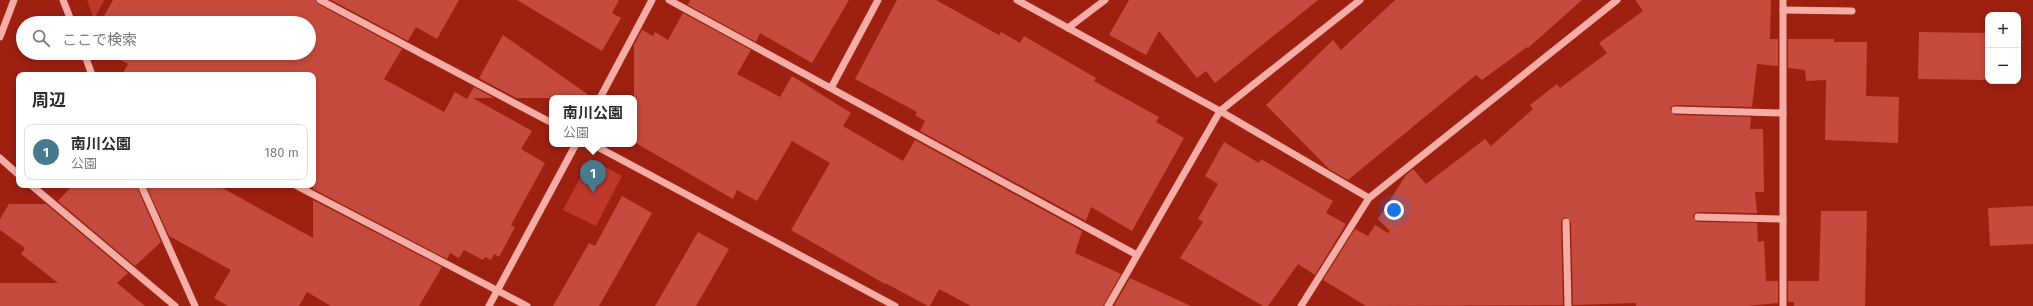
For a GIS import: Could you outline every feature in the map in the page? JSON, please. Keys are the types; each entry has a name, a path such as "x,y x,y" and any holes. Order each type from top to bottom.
{"street":[{"path":"0,37 14,0"},
{"path":"63,0 69,16"},
{"path":"320,0 549,121"},
{"path":"602,95 652,0"},
{"path":"669,0 1137,255"},
{"path":"831,88 878,0"},
{"path":"1017,0 1220,111 1369,198"},
{"path":"1068,28 1104,0"},
{"path":"1108,306 1220,111 1360,0"},
{"path":"1301,306 1369,198 1617,0"},
{"path":"1783,0 1783,306"},
{"path":"1783,10 1852,11"},
{"path":"87,60 91,72"},
{"path":"1675,110 1782,113"},
{"path":"489,306 574,147"},
{"path":"598,147 895,306"},
{"path":"0,158 16,172"},
{"path":"35,188 175,306"},
{"path":"142,188 195,306"},
{"path":"301,188 527,306"},
{"path":"1698,217 1783,219"},
{"path":"1566,222 1568,306"}],"shaded area":[{"path":"87,0 104,0 96,16 93,16"},
{"path":"590,159 622,176 596,226 563,210"}],"building":[{"path":"113,0 315,0 318,4 402,49 384,79 444,112 455,92 467,99 474,87 494,98 473,98 532,131 521,149 545,163 511,225 515,227 499,257 494,254 491,260 485,257 483,260 464,250 459,258 450,253 447,259 313,189 316,188 316,72 124,72 128,64 121,60 316,60 316,16 104,16"},
{"path":"331,0 459,0 437,39 416,27 408,41"},
{"path":"517,0 619,0 612,13 621,18 602,51"},
{"path":"690,0 849,0 812,63 760,33 756,42 688,5"},
{"path":"897,0 936,0 999,35 1001,32 1020,43 1024,36 1096,78 1094,81 1159,117 1156,122 1184,138 1132,231 1091,207 1086,221 920,131 925,121 915,115 917,112 855,79"},
{"path":"1129,0 1318,0 1215,83 1206,71 1197,78 1159,31 1146,55 1109,35"},
{"path":"1395,0 1582,0 1528,48 1527,47 1482,80 1476,75 1348,180 1329,169 1266,105 1333,40 1341,50"},
{"path":"1635,0 1771,0 1770,39 1778,39 1778,66 1757,64 1752,107 1675,105 1671,107 1670,110 1675,115 1751,117 1750,129 1763,129 1764,192 1755,192 1757,213 1698,212 1694,214 1693,217 1698,222 1757,223 1758,242 1764,241 1766,281 1778,281 1778,303 1746,306 1636,306 1636,303 1573,305 1571,222 1566,217 1563,218 1561,222 1563,305 1366,306 1323,280 1355,229 1368,236 1375,225 1388,233 1390,231 1378,219 1406,175 1413,169 1426,184 1485,139 1491,146 1533,109 1530,105 1557,84 1560,88 1607,53 1599,43 1643,11"},
{"path":"683,13 751,50 737,74 780,97 792,76 851,113 843,126 903,161 915,140 1082,231 1075,253 1121,274 1103,306 971,306 939,289 930,306 928,306 885,284 791,230 830,163 792,141 757,201 737,190 733,199 637,144 637,95 634,95 634,45 642,30 653,36 655,32 668,40"},
{"path":"1919,32 1985,33 1985,80 1918,79"},
{"path":"503,35 589,95 549,95 549,98 516,98 479,78"},
{"path":"1788,39 1834,39 1834,42 1867,42 1866,96 1899,97 1898,143 1825,140 1826,80 1806,81 1805,70 1788,68"},
{"path":"1224,142 1259,163 1261,159 1333,201 1326,213 1346,224 1315,275 1298,264 1268,306 1263,306 1180,258 1203,222 1198,219 1218,184 1205,176"},
{"path":"70,188 137,188 161,242 135,266 58,201"},
{"path":"147,188 222,188 313,238 313,200 442,267 419,306 331,306 307,292 299,306 228,306 214,298 231,270 169,236"},
{"path":"622,196 652,213 599,306 553,306 589,243 595,246"},
{"path":"9,204 46,204 128,273 117,283 145,306 0,306 0,283 58,283 21,254 25,248 0,230 0,219"},
{"path":"2033,206 2033,244 1990,246 1988,208"},
{"path":"1821,211 1867,211 1865,306 1794,306 1794,302 1788,302 1788,281 1819,281"},
{"path":"698,232 729,249 696,306 655,306"},
{"path":"1130,278 1191,306 1114,306"}],"place":[{"name":"南川公園","path":"593,193"}]}
